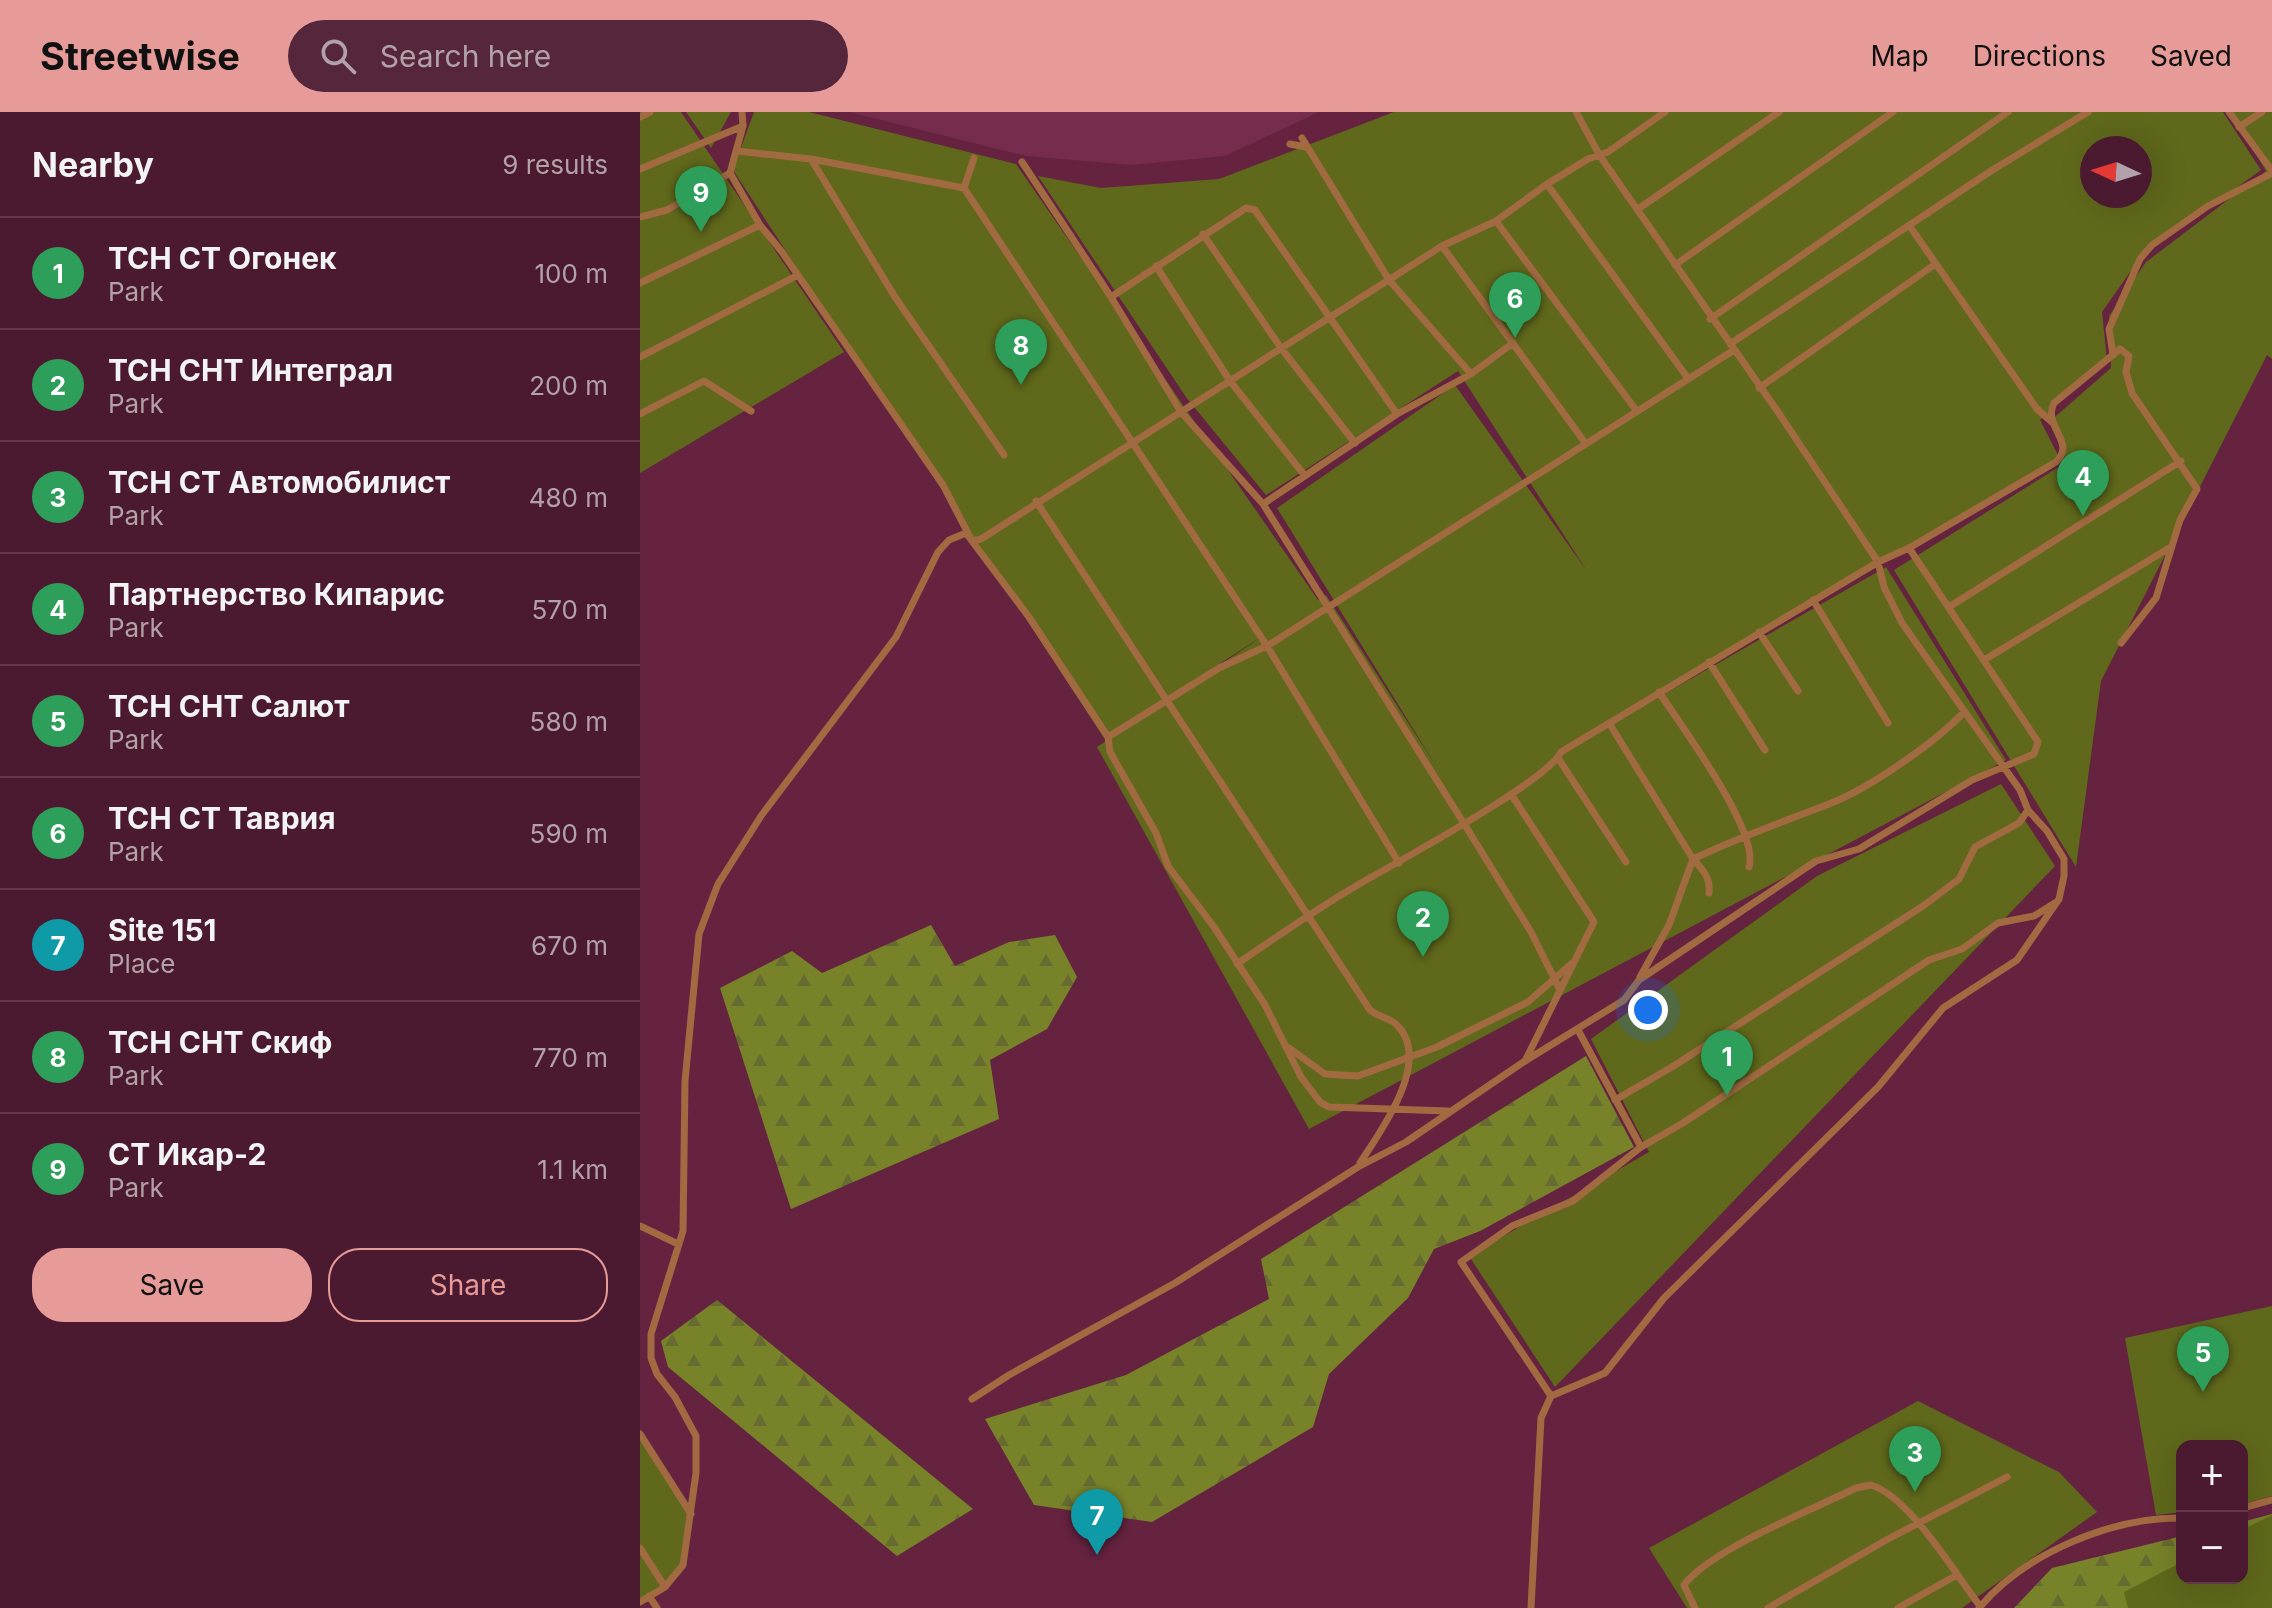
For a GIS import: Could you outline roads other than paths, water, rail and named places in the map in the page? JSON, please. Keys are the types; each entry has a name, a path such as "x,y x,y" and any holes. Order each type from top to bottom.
{"street":[{"path":"640,117 650,112"},
{"path":"640,217 667,210 730,173 743,126 742,112"},
{"path":"1531,1608 1541,1418 1551,1396 1605,1373 1664,1298 1878,1087 1943,1008 2017,960 2059,899 2064,859 2047,831 2028,810 2020,790 1902,623 1884,587 1878,562 1600,156 1576,112"},
{"path":"972,541 1135,443 1442,246 1496,221 1547,184 1588,159 1600,156 1665,112"},
{"path":"1638,209 1779,112"},
{"path":"1675,265 1893,112"},
{"path":"1710,319 2008,112"},
{"path":"1108,737 1219,668 1267,646 1586,444 1911,228 1994,169 2088,112"},
{"path":"2114,358 2109,329 2140,259 2152,245 2208,206 2272,172 2229,112"},
{"path":"2239,127 2262,112"},
{"path":"640,169 743,126"},
{"path":"1302,138 1389,280 1471,374"},
{"path":"1290,144 1306,147"},
{"path":"737,151 811,159 964,188 1267,646 1399,863"},
{"path":"964,188 974,158"},
{"path":"811,159 895,297 1004,455"},
{"path":"1022,162 1111,297 1181,412 1263,504 1463,822 1559,988"},
{"path":"730,173 760,225 943,485 972,541"},
{"path":"1547,184 1687,377"},
{"path":"1111,297 1246,208 1255,210 1397,414"},
{"path":"1496,221 1636,410"},
{"path":"640,283 760,225"},
{"path":"1237,964 1306,916 1511,794 1558,758 1561,752 1813,600 1878,562 1909,548 2060,459 2064,445 2052,422 2037,409 1911,228"},
{"path":"1203,234 1281,348 1355,443"},
{"path":"1442,246 1586,444"},
{"path":"1759,388 1934,265"},
{"path":"1156,266 1230,381 1305,476"},
{"path":"640,357 798,275"},
{"path":"1263,504 1397,414 1471,374 1513,343"},
{"path":"2052,422 2054,403 2114,358 2117,349 2128,353 2126,372 2132,393 2181,461 2197,489 2171,547 2156,598 2121,643"},
{"path":"640,414 704,381 751,411"},
{"path":"1949,607 2181,461"},
{"path":"1036,501 1165,702 1370,1010 1396,1023 1409,1057 1403,1088 1358,1167"},
{"path":"640,1602 665,1587 683,1565 696,1473 696,1436 675,1397 657,1374 651,1358 651,1334 684,1214 685,1081 693,970 699,934 718,884 780,788 896,637 938,552 949,540 966,533 1029,617 1108,737 1110,752 1156,833 1168,866 1265,1005 1301,1077 1320,1102 1339,1108 1392,1112 1449,1111"},
{"path":"1984,660 2171,547"},
{"path":"1639,980 1816,861 1859,849 1972,780 2034,754 2038,745 1909,548"},
{"path":"1813,600 1888,723"},
{"path":"1759,632 1798,691"},
{"path":"1709,662 1765,750"},
{"path":"1659,692 1742,820 1751,854 1749,867"},
{"path":"972,1399 1045,1354 1175,1283 1358,1167 1406,1142 1525,1061 1624,1000 1639,980 1669,925 1693,859 1745,834 1832,803 1919,751 1964,712"},
{"path":"1609,723 1710,882 1709,893"},
{"path":"1558,758 1626,862"},
{"path":"1511,794 1593,918 1593,929 1571,964 1525,1061"},
{"path":"1615,1100 1672,1067 1923,906 1959,879 1975,847 2019,823 2028,810"},
{"path":"1551,1396 1461,1262 1512,1226 1573,1201 1641,1147 1683,1123 1929,960 1962,949 1998,923 2034,916 2059,899"},
{"path":"1284,1044 1310,1066 1342,1078 1358,1076 1437,1047 1528,1002 1571,964"},
{"path":"1578,1030 1641,1147"},
{"path":"640,1226 678,1244"},
{"path":"640,1434 691,1514"},
{"path":"1768,1608 1888,1539 1919,1526 2007,1477"},
{"path":"1695,1608 1684,1585 1692,1574 1739,1546 1856,1488 1878,1488 1919,1526 1980,1607 2014,1572 2074,1542 2136,1524 2176,1519"},
{"path":"2248,1506 2272,1500"},
{"path":"640,1548 665,1587"},
{"path":"1898,1608 1957,1575"},
{"path":"649,1596 657,1608"}],"place":[{"name":"СТ Икар-2","path":"701,232"},
{"name":"ТСН СТ Таврия","path":"1515,338"},
{"name":"ТСН СНТ Скиф","path":"1021,385"},
{"name":"Партнерство Кипарис","path":"2083,516"},
{"name":"ТСН СНТ Интеграл","path":"1423,957"},
{"name":"ТСН СТ Огонек","path":"1727,1096"},
{"name":"ТСН СНТ Салют","path":"2203,1392"},
{"name":"ТСН СТ Автомобилист","path":"1915,1492"},
{"name":"Site 151","path":"1097,1555"}]}
